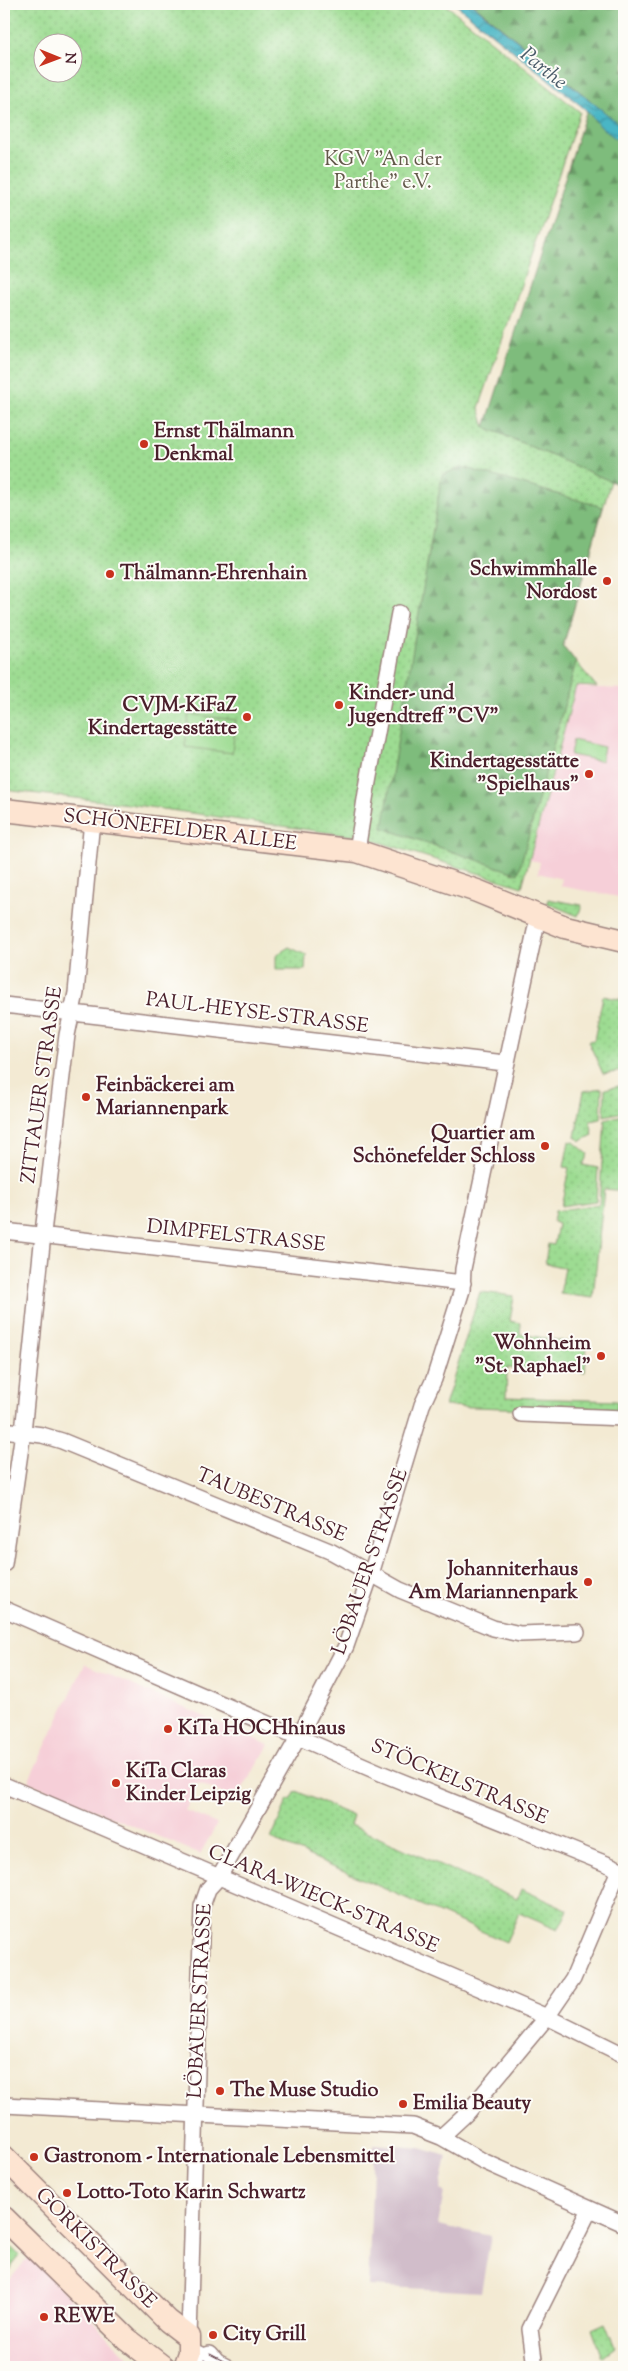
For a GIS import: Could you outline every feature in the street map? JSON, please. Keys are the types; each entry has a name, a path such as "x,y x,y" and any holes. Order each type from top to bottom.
{"main road":[{"name":"SCHÖNEFELDER ALLEE","path":"4,810 357,851 478,891 538,918 565,927 624,941"},
{"name":"GORKISTRASSE","path":"4,2157 156,2310 187,2351"},
{"name":"GORKISTRASSE","path":"4,2218 127,2339 163,2367"}],"street":[{"path":"357,851 399,613"},
{"name":"ZITTAUER STRASSE","path":"4,1564 23,1432 43,1235 67,1035 73,1013 83,937 92,820"},
{"name":"LÖBAUER STRASSE","path":"187,2351 202,1906 208,1889 219,1877 299,1736 346,1646 371,1574 422,1405 444,1349 463,1282 463,1269 505,1063 538,918"},
{"name":"PAUL-HEYSE-STRASSE","path":"4,1005 505,1063"},
{"name":"DIMPFELSTRASSE","path":"4,1231 463,1282"},
{"path":"521,1414 624,1418"},
{"name":"TAUBESTRASSE","path":"4,1430 50,1437 71,1444 332,1552 400,1590 493,1628 520,1634 577,1632"},
{"name":"STÖCKELSTRASSE","path":"4,1610 462,1807 622,1870"},
{"name":"CLARA-WIECK-STRASSE","path":"4,1785 547,2018 624,2055"},
{"path":"441,2137 468,2112 547,2018 573,1979 622,1870"},
{"path":"4,2105 404,2125 422,2129 441,2137 483,2161 624,2224"},
{"path":"535,2367 530,2329 590,2209"},
{"name":"GORKISTRASSE","path":"187,2351 203,2356 210,2354 217,2362 227,2367"}],"shaded area":[{"name":"Kindertagesstätte \"Spielhaus\"","path":"576,687 624,689 624,898 560,886 562,879 538,873 540,862 530,860"},
{"path":"85,1664 269,1745 236,1799 198,1783 185,1811 217,1824 200,1854 28,1782"},
{"path":"374,2144 420,2148 447,2156 440,2190 444,2192 438,2225 491,2236 481,2292 368,2286"},
{"name":"REWE","path":"29,2256 138,2367 4,2367 4,2287"}],"green space":[{"name":"KGV \"An der Parthe\" e.V.","path":"4,4 445,4 580,112 479,408 485,427 611,481 563,646 597,687 576,686 522,887 366,838 128,804 4,790"},
{"path":"473,4 624,4 624,487 485,427 590,100"},
{"path":"462,467 603,507 563,646 576,662 518,874 383,828 442,475"},
{"path":"189,714 236,720 232,753 185,747"},
{"path":"573,740 604,747 601,761 570,755"},
{"path":"548,899 582,905 578,916 547,903"},
{"path":"289,947 306,955 305,970 276,970 276,955"},
{"path":"603,996 624,1000 624,1071 603,1074 588,1041 594,1040"},
{"path":"624,1085 623,1112 604,1116 605,1089"},
{"path":"602,1088 601,1119 590,1121 593,1135 581,1141 575,1137 584,1091"},
{"path":"624,1115 624,1191 604,1189 593,1298 560,1294 565,1268 545,1263 548,1244 554,1245 558,1224 553,1222 555,1211 599,1204 605,1119"},
{"path":"569,1141 574,1142 588,1154 583,1165 598,1168 596,1201 561,1206 569,1168 564,1167"},
{"path":"480,1292 514,1296 510,1321 521,1323 520,1334 587,1345 585,1372 507,1368 506,1397 617,1401 617,1412 445,1406"},
{"path":"296,1791 353,1816 350,1825 517,1899 521,1889 568,1910 558,1930 519,1913 506,1942 271,1839 288,1799 291,1800"},
{"path":"4,2240 20,2256 4,2276"},
{"path":"605,2323 615,2347 602,2357 592,2329"}],"water":[{"name":"Parthe","path":"455,4 472,4 624,128 624,145 601,127 585,109"}],"tram line":[{"path":"210,2354 235,2367"},
{"path":"204,2360 218,2367"}],"place":[{"name":"Ernst Thälmann Denkmal","path":"144,444"},
{"name":"Thälmann-Ehrenhain","path":"110,574"},
{"name":"Schwimmhalle Nordost","path":"607,581"},
{"name":"Kinder- und Jugendtreff \"CV\"","path":"339,705"},
{"name":"CVJM-KiFaZ Kindertagesstätte","path":"247,717"},
{"name":"Kindertagesstätte \"Spielhaus\"","path":"589,774"},
{"name":"Feinbäckerei am Mariannenpark","path":"86,1097"},
{"name":"Quartier am Schönefelder Schloss","path":"545,1146"},
{"name":"Wohnheim \"St. Raphael\"","path":"601,1356"},
{"name":"Johanniterhaus Am Mariannenpark","path":"588,1582"},
{"name":"KiTa HOCHhinaus","path":"168,1729"},
{"name":"KiTa Claras Kinder Leipzig","path":"116,1783"},
{"name":"The Muse Studio","path":"220,2091"},
{"name":"Emilia Beauty","path":"403,2104"},
{"name":"Gastronom - Internationale Lebensmittel","path":"34,2157"},
{"name":"Lotto-Toto Karin Schwartz","path":"67,2193"},
{"name":"REWE","path":"44,2317"},
{"name":"City Grill","path":"213,2335"}]}
